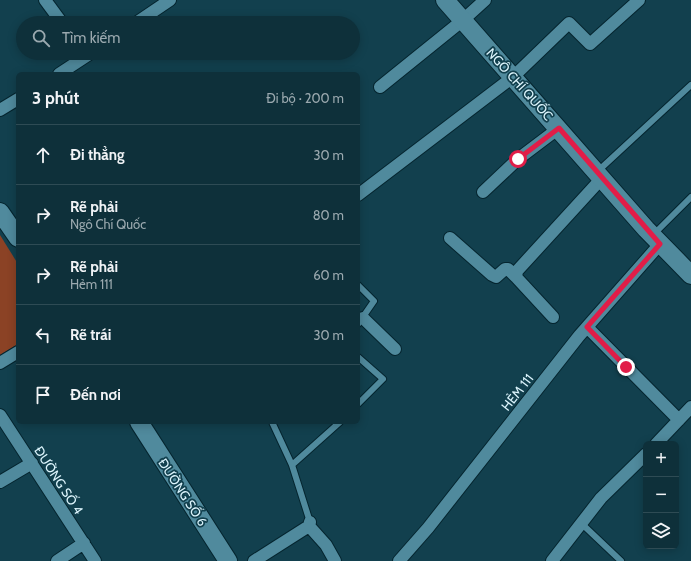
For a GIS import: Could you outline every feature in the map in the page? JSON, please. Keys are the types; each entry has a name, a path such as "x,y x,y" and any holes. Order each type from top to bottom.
{"main road":[{"name":"NGÔ CHÍ QUỐC","path":"445,0 656,240 691,275"},
{"path":"0,212 16,235"},
{"name":"ĐƯỜNG SỐ 6","path":"140,424 228,561"}],"street":[{"path":"45,0 57,16"},
{"path":"146,16 170,0"},
{"path":"380,87 463,20 485,0"},
{"path":"360,193 513,77 569,23 590,44 639,0"},
{"path":"62,72 78,60"},
{"path":"0,110 16,100"},
{"path":"483,192 518,159 559,128"},
{"path":"516,277 517,271 600,175"},
{"path":"450,238 492,275 496,277 505,269 508,269 553,317"},
{"name":"HẺM 111","path":"399,561 428,528 656,240"},
{"path":"361,321 395,349"},
{"path":"587,327 679,420"},
{"path":"0,363 16,353"},
{"path":"659,441 691,407"},
{"name":"ĐƯỜNG SỐ 4","path":"0,414 95,561"},
{"path":"552,561 601,498 643,457"},
{"path":"0,482 32,463"},
{"path":"254,561 309,524 326,545 335,561"},
{"path":"57,561 84,543"}],"lane":[{"path":"600,175 691,85"},
{"path":"656,240 691,197"},
{"path":"360,287 374,301 361,321"},
{"path":"360,359 383,380 360,402"},
{"path":"273,424 292,465 309,524"},
{"path":"292,465 338,424"},
{"path":"582,524 621,561"}],"shaded area":[{"path":"0,235 16,261 16,345 0,355"}],"route":[{"path":"518,159 559,128 660,244 587,327 626,367"}]}
